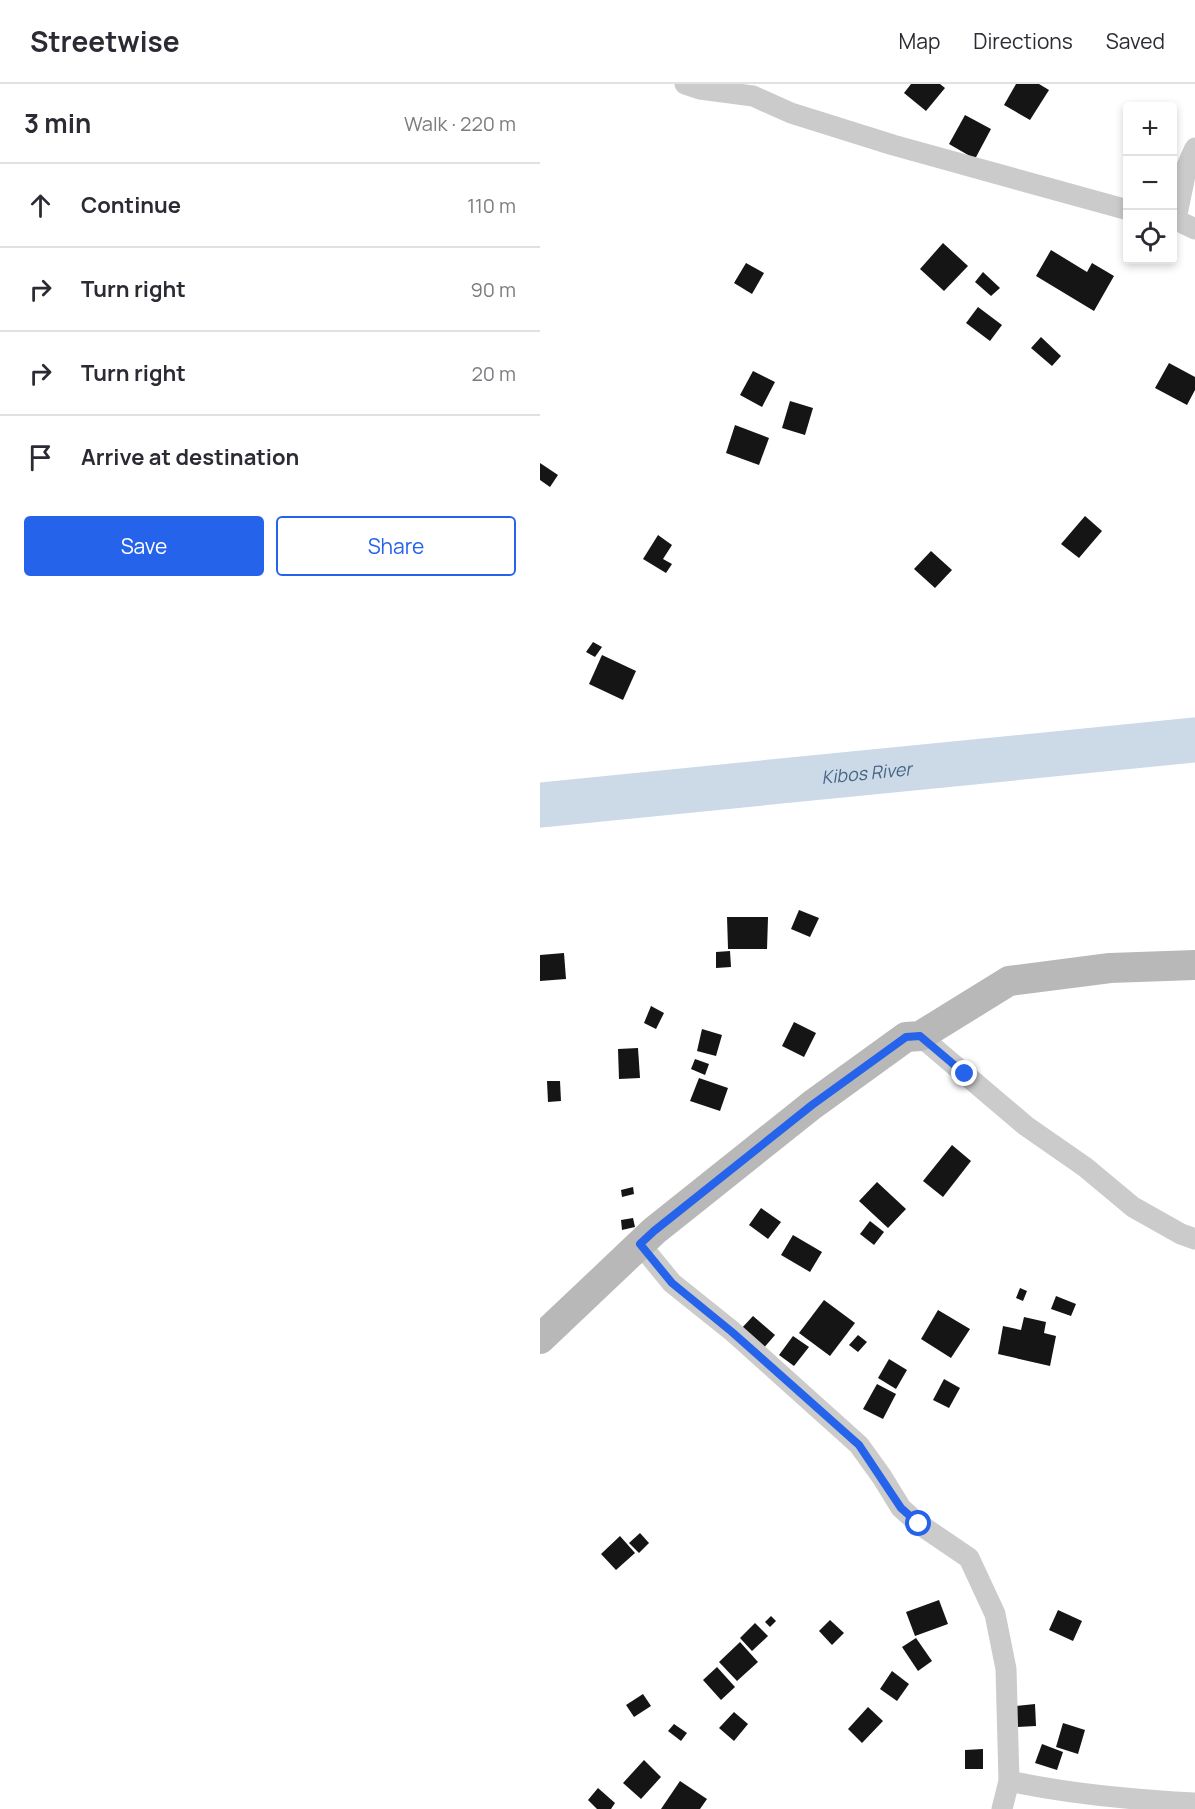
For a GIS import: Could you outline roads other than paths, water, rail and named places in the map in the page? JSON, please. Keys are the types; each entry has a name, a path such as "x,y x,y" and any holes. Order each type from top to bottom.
{"main road":[{"path":"540,1339 654,1231 812,1105 906,1037 920,1036 1010,981 1110,968 1195,965"}],"street":[{"path":"685,84 753,96 791,112 893,145 1123,209"},
{"path":"1176,210 1187,166 1195,148"},
{"path":"1177,220 1195,229"},
{"path":"920,1036 1026,1126 1084,1167 1133,1207 1181,1234 1195,1239"},
{"path":"640,1244 672,1283 741,1339 859,1445 901,1508 919,1524 969,1558 995,1614 1006,1669 1010,1781 1002,1809"},
{"path":"1010,1781 1031,1786 1158,1802 1195,1803"}],"waterway":[{"name":"Kibos River","path":"540,805 1195,740"}]}
